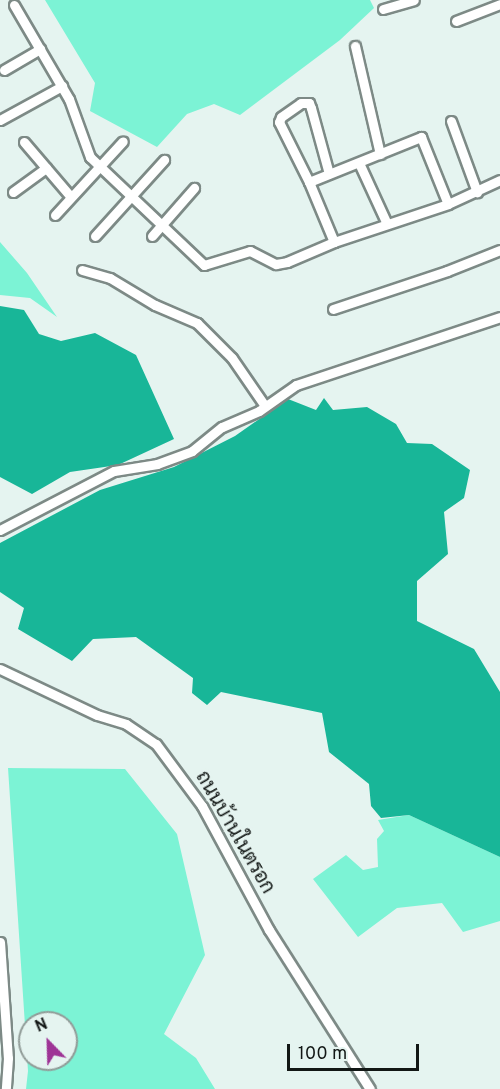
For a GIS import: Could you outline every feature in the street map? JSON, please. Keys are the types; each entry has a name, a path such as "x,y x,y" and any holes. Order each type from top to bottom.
{"street":[{"path":"383,9 414,0"},
{"path":"456,21 500,4"},
{"path":"14,5 62,86 90,158 204,265 250,251 276,264 448,204 500,180"},
{"path":"355,46 380,154"},
{"path":"4,70 40,49"},
{"path":"0,120 62,86"},
{"path":"329,174 311,108 309,103 301,103 288,111 279,122 309,182 334,242"},
{"path":"451,121 477,192"},
{"path":"309,182 421,137 448,204"},
{"path":"55,215 123,141"},
{"path":"24,142 71,197"},
{"path":"95,236 164,160"},
{"path":"359,163 387,224"},
{"path":"13,192 46,168"},
{"path":"152,236 194,189"},
{"path":"333,309 447,271 500,250"},
{"path":"82,270 110,278 154,305 197,323 232,358 265,405"},
{"path":"0,530 114,471 157,464 192,451 222,428 296,385 500,317"},
{"name":"ถนนบ้านในตรอก","path":"0,669 97,715 126,724 156,744 202,806 268,930 370,1089"},
{"path":"0,942 8,1058 6,1089"}],"shaded area":[{"path":"45,0 370,0 374,8 340,40 240,115 214,104 187,114 157,147 90,111 95,83"},
{"path":"0,242 27,273 57,317 30,298 0,295"},
{"path":"0,306 24,310 39,334 61,341 95,333 136,355 174,439 118,465 70,472 32,494 0,477"},
{"path":"324,398 333,410 367,407 396,424 407,443 432,444 470,470 464,498 444,512 448,554 417,581 417,621 474,649 500,692 500,857 409,815 381,818 371,806 369,784 329,752 322,713 221,692 207,705 192,693 193,678 136,637 93,639 72,661 18,629 24,608 0,592 0,543 100,490 174,467 235,436 288,399 316,410"},
{"path":"8,768 125,769 177,834 205,955 164,1034 196,1058 215,1089 26,1089 28,1071 78,1071 78,1011 24,1011"},
{"path":"409,815 500,857 500,921 463,932 442,903 397,908 358,937 313,879 346,855 363,870 378,867 377,839 384,831 378,820"}]}
